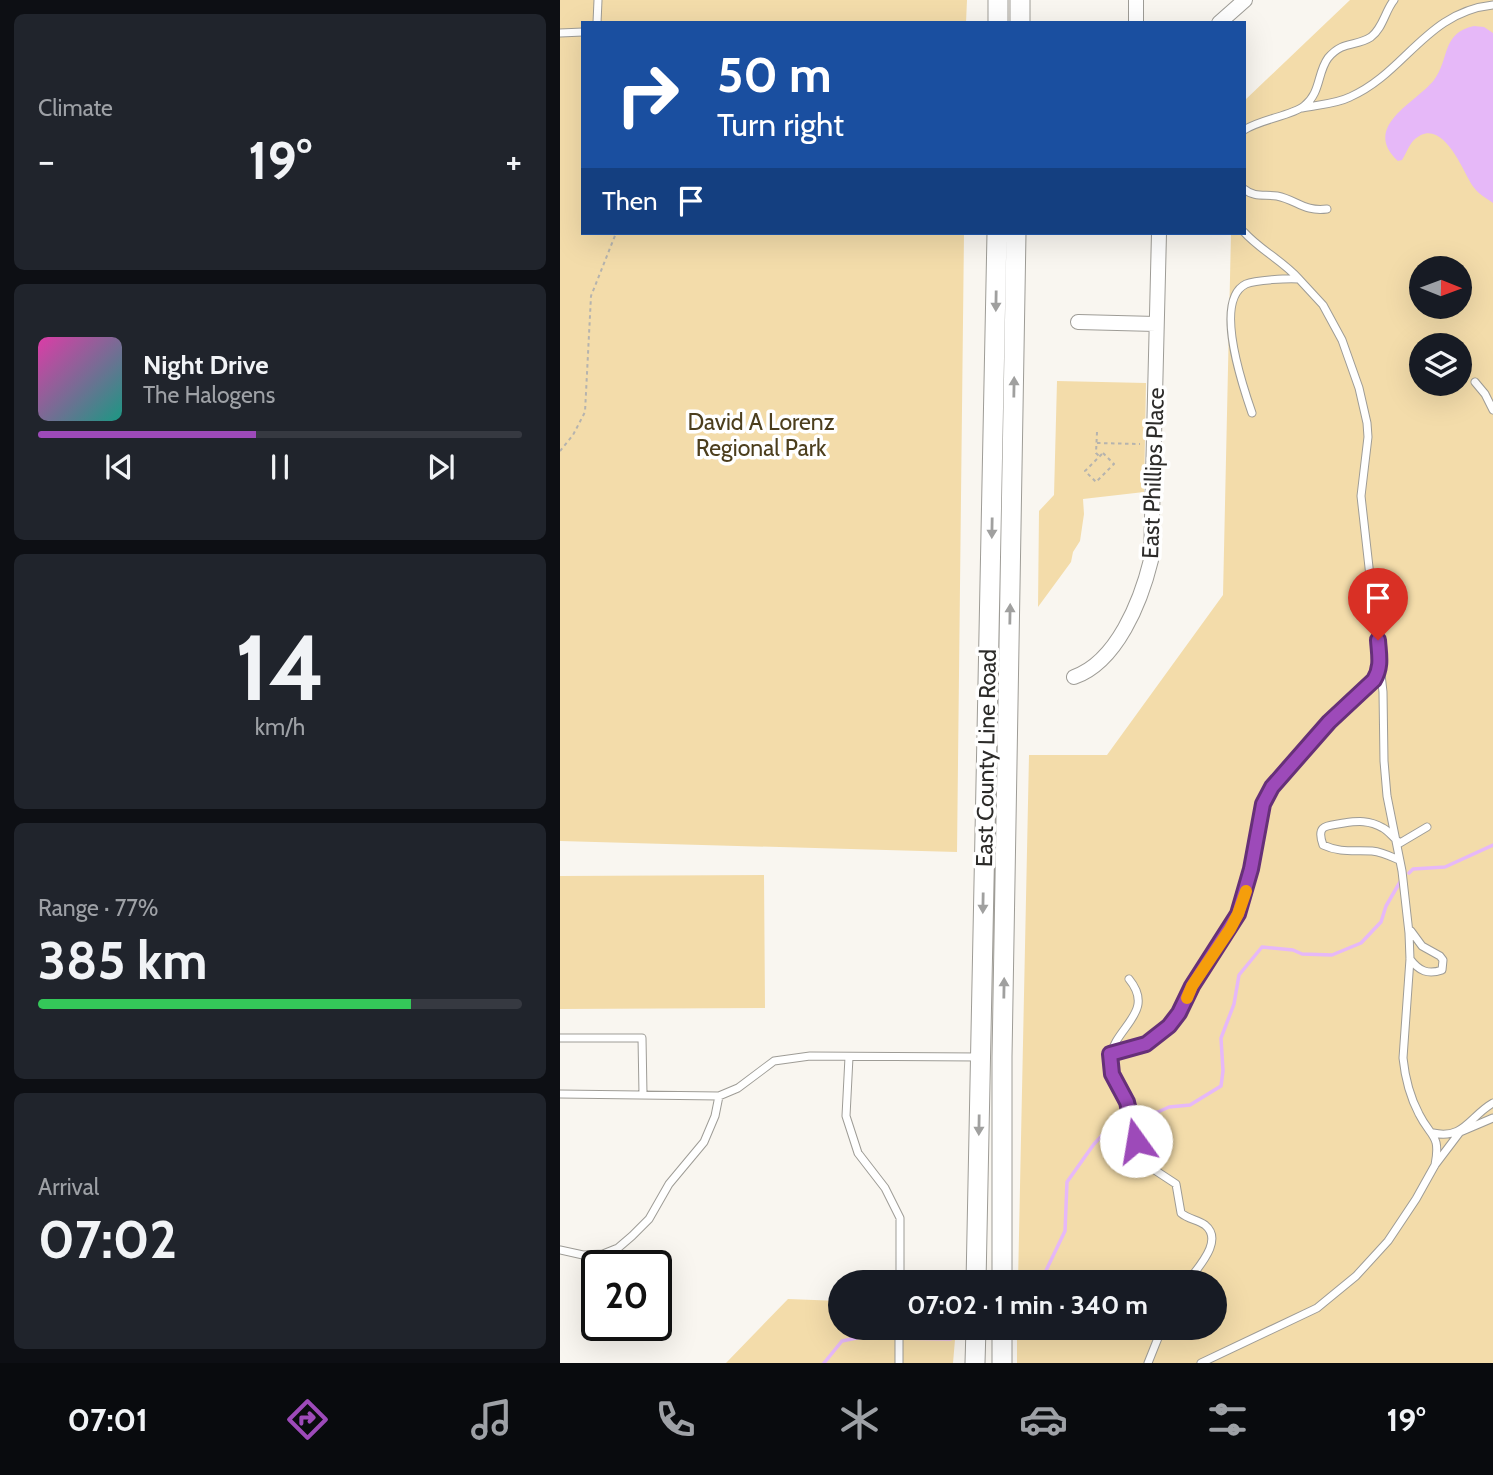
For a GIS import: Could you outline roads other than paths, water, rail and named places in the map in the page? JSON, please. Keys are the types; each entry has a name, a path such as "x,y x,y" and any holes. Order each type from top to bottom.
{"main road":[{"path":"998,0 998,21"},
{"path":"1020,0 1020,21"},
{"name":"East County Line Road","path":"976,1270 996,235"},
{"name":"East County Line Road","path":"1002,1270 1002,1057 1016,235"},
{"path":"1002,1340 1002,1363"}],"street":[{"path":"1136,0 1136,21"},
{"path":"1221,21 1245,0"},
{"name":"East Phillips Place","path":"1074,677 1097,663 1115,642 1143,590 1153,545 1159,235"},
{"path":"1077,322 1156,324"}],"lane":[{"path":"597,21 598,0"},
{"path":"1302,108 1319,87 1326,61 1343,45 1368,39 1376,32 1394,0"},
{"path":"1246,129 1302,108 1349,98 1375,82 1445,20 1463,11 1493,5"},
{"path":"560,33 581,32"},
{"path":"1246,190 1259,197 1275,195 1306,209 1327,209"},
{"path":"1246,234 1278,258 1323,305 1342,340 1364,406 1368,437 1361,496 1380,663 1387,796 1409,928 1404,1070 1419,1115 1433,1133 1438,1147 1435,1165"},
{"path":"1252,412 1235,359 1232,325 1235,294 1244,285 1259,280 1299,279"},
{"path":"1475,382 1493,410"},
{"path":"1110,1054 1146,1044 1169,1026 1179,1013 1192,986 1238,914 1251,869 1263,804 1272,787 1329,722 1369,687 1379,672 1380,663"},
{"path":"1369,687 1382,687"},
{"path":"1399,860 1378,852 1332,849 1323,845 1320,838 1322,829 1327,824 1359,820 1385,829 1400,843 1427,827"},
{"path":"1409,928 1422,946 1440,956 1444,966 1442,970 1430,973 1416,968 1410,959"},
{"path":"1129,979 1139,993 1139,1002 1110,1054 1112,1074 1127,1102 1141,1161 1176,1184 1181,1213 1204,1224 1212,1236 1212,1244 1196,1270"},
{"path":"560,1038 642,1038 643,1094"},
{"path":"560,1094 719,1096 738,1088 774,1061 810,1056 1002,1057"},
{"path":"849,1057 846,1116 858,1153 885,1188 901,1218 900,1270"},
{"path":"560,1250 583,1255 603,1254 618,1248 632,1236 649,1219 669,1184 704,1142 715,1116 719,1096"},
{"path":"1201,1363 1317,1307 1356,1276 1388,1241 1435,1165 1460,1132 1482,1109 1493,1103"},
{"path":"1433,1133 1444,1136 1493,1118"},
{"path":"898,1363 899,1340"},
{"path":"1148,1363 1157,1340"}],"waterway":[{"path":"1409,873 1413,869 1445,867 1493,845"},
{"path":"1138,1111 1158,1112 1169,1107 1190,1105 1221,1086 1221,1038 1234,1004 1239,975 1262,947 1293,950 1302,954 1332,955 1361,943 1381,922 1386,906 1400,882"},
{"path":"1046,1270 1065,1231 1067,1182 1094,1144 1123,1113"},
{"path":"824,1363 842,1341 847,1340"}],"park label":[{"name":"David A Lorenz Regional Park","path":"761,435"}]}
